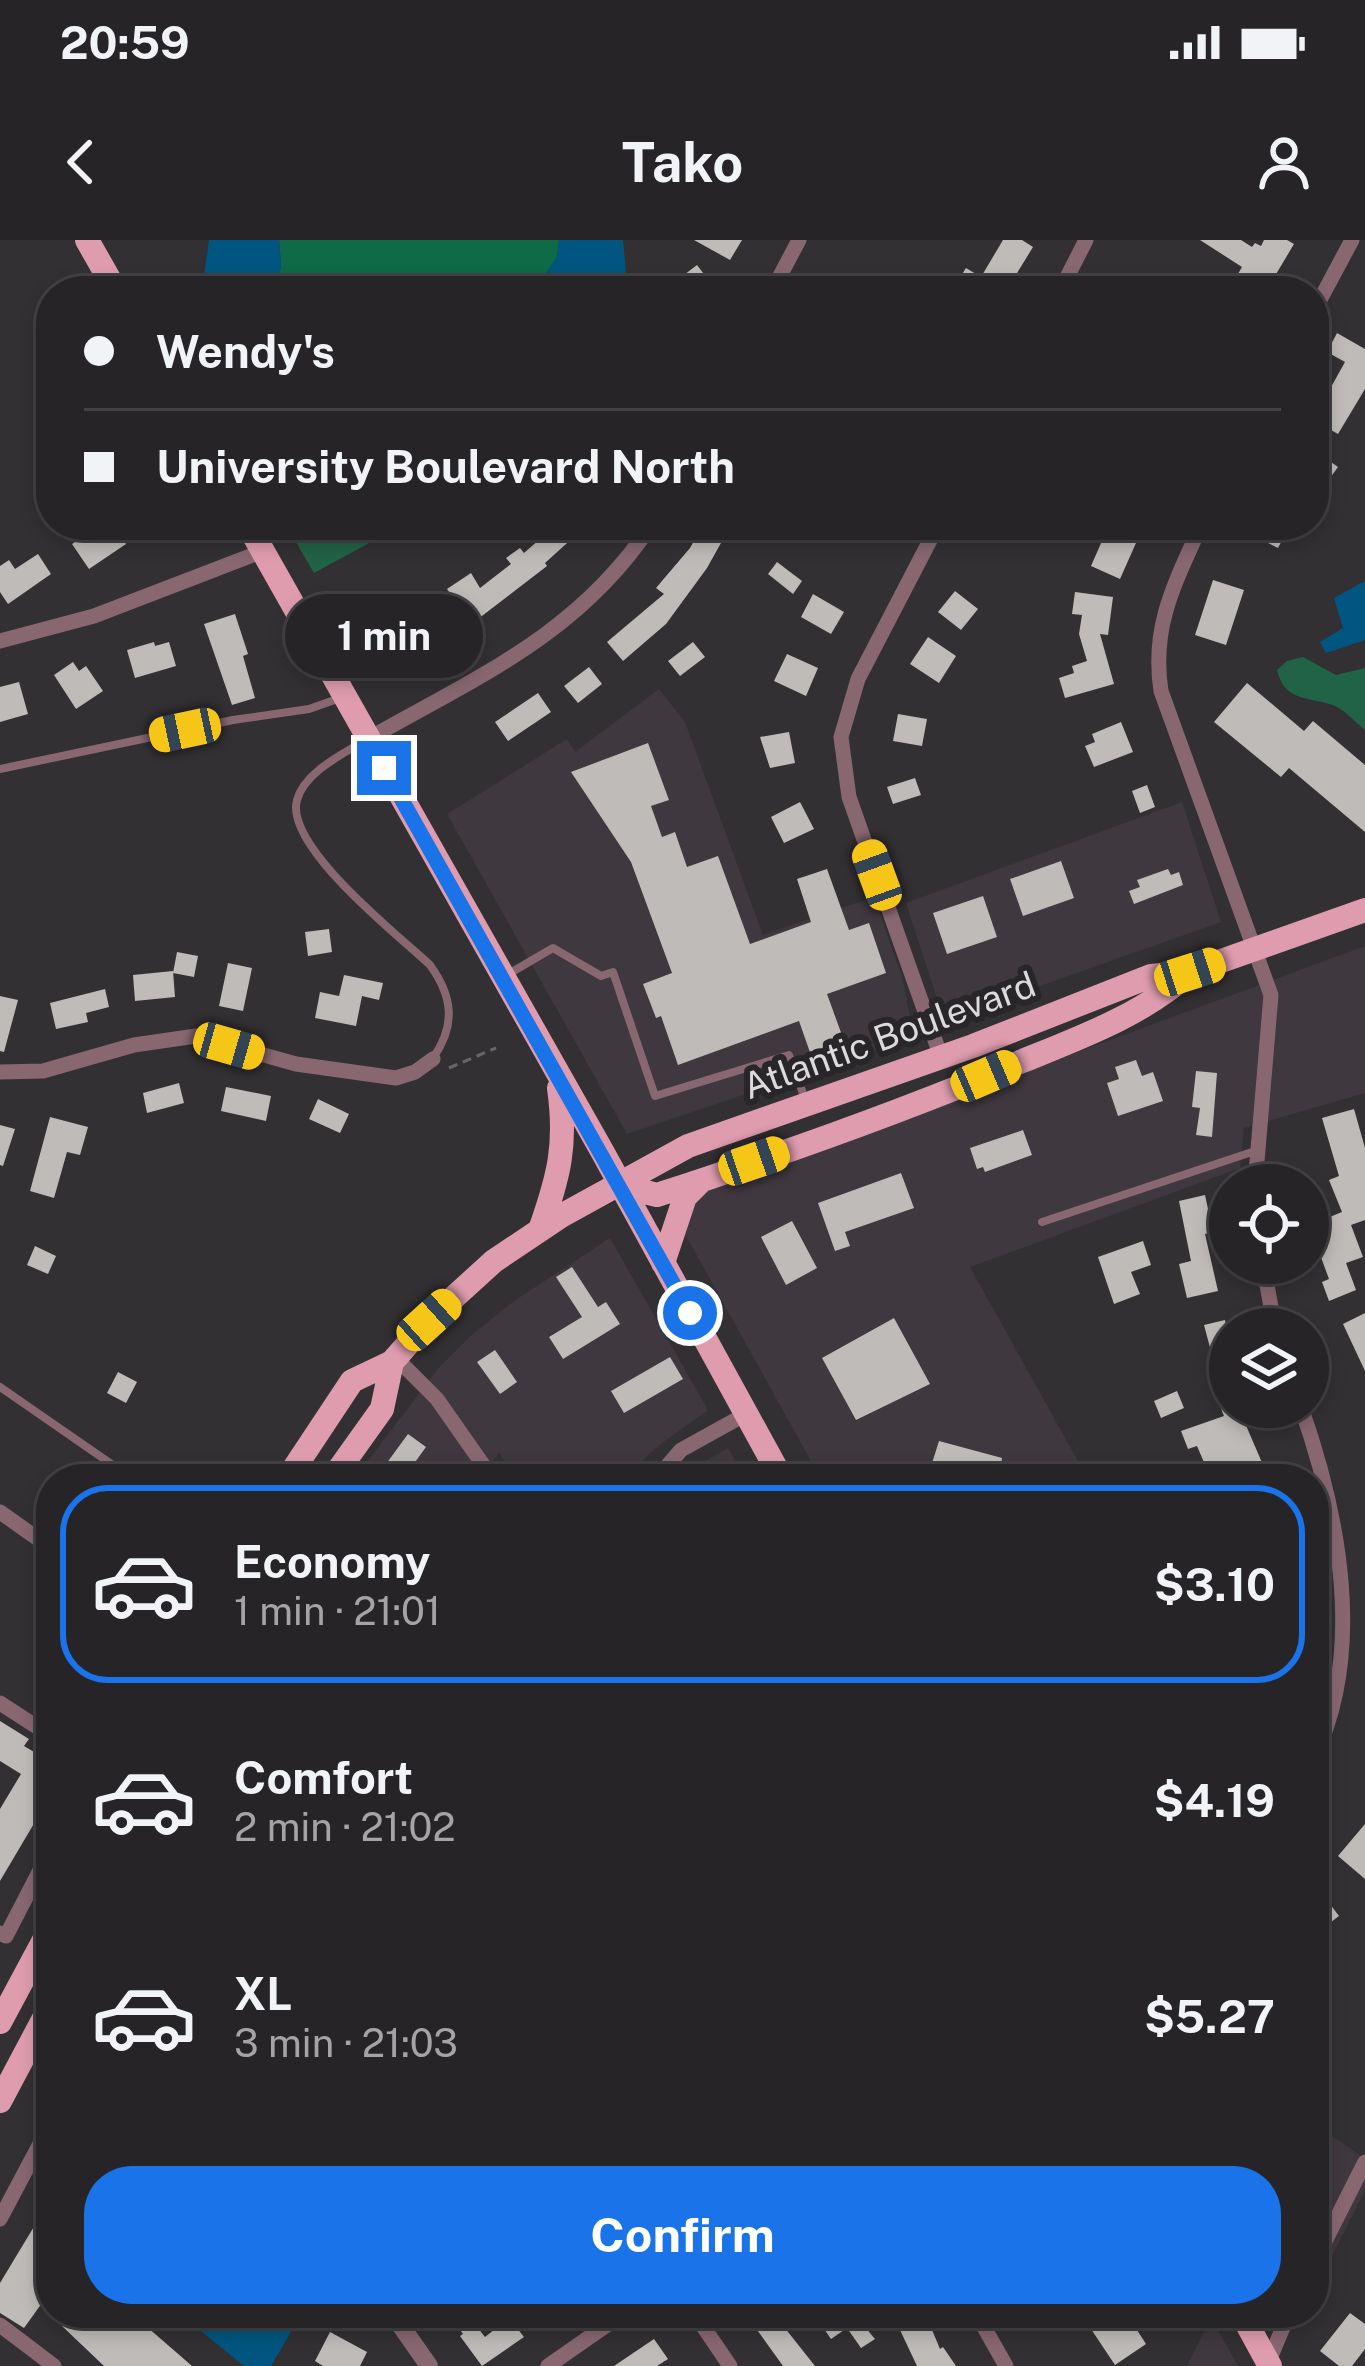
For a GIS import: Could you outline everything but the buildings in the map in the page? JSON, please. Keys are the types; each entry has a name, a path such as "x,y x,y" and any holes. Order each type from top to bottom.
{"main road":[{"path":"87,240 107,276"},
{"path":"257,540 774,1464"},
{"name":"Atlantic Boulevard","path":"297,1464 352,1381 394,1360 429,1320 494,1261 688,1146 941,1057 1151,976 1190,972 1365,910"},
{"name":"Atlantic Boulevard","path":"622,1186 657,1195 917,1106 1164,996 1190,972"},
{"path":"540,1230 560,1172 565,1130 557,1073"},
{"path":"663,1263 685,1197 700,1180"},
{"name":"Atlantic Boulevard","path":"343,1464 382,1409 394,1360"},
{"path":"2,2011 36,1953"},
{"path":"0,2101 36,2033"},
{"path":"1249,2328 1269,2364"}],"street":[{"path":"780,276 799,240"},
{"path":"1068,276 1086,240"},
{"path":"1329,283 1352,240"},
{"path":"368,739 529,648 565,622 624,564 641,540"},
{"path":"930,540 858,679 841,737 849,797 941,1057"},
{"path":"1194,540 1169,596 1156,656 1162,691 1271,995 1256,1164"},
{"path":"0,641 94,616 263,551"},
{"path":"0,1072 43,1071 134,1045 196,1036 296,1064 396,1078 416,1072 433,1059"},
{"path":"394,1360 437,1399 482,1464"},
{"path":"669,1464 681,1450 746,1414"},
{"path":"1308,1428 1321,1464"},
{"path":"1329,1486 1354,1556 1361,1594"},
{"path":"0,1512 36,1537"},
{"path":"1329,1734 1340,1718 1358,1659"},
{"path":"0,1702 36,1726"},
{"path":"0,1933 6,1936 36,1878"},
{"path":"0,2219 36,2151"},
{"path":"1329,2233 1365,2162"},
{"path":"0,2325 54,2366"},
{"path":"402,2328 429,2366"},
{"path":"548,2366 602,2328"},
{"path":"704,2328 730,2366"},
{"path":"984,2328 1006,2366"},
{"path":"1269,2364 1282,2328"}],"lane":[{"path":"0,769 233,720 309,709 344,697"},
{"path":"368,739 303,786 296,818 309,846 442,980 451,1019 433,1059"},
{"path":"502,977 554,948 601,976 613,972 655,1096 789,1054 807,1106"},
{"path":"1042,1222 1256,1151"},
{"path":"0,1387 111,1464"}],"path":[{"path":"433,1059 447,1069 496,1048"}],"shaded area":[{"path":"659,689 685,722 763,935 874,897 902,977 914,1037 627,1134 447,814 567,739 575,752"},
{"path":"1182,802 1221,922 944,1020 906,903"},
{"path":"1365,946 1365,1093 1244,1128 1240,1164 1209,1164 1209,1179 970,1267 1080,1464 813,1464 670,1207 725,1182"},
{"path":"610,1238 708,1410 640,1464 507,1464 499,1453 491,1464 365,1464 437,1370 514,1301"},
{"path":"728,1448 737,1464 700,1464"},
{"path":"1329,2134 1365,2159 1365,2190 1329,2262"},
{"path":"1206,2328 1217,2328 1238,2366 1187,2366"}],"green space":[{"path":"279,240 559,240 557,257 544,276 279,276"},
{"path":"295,540 375,540 314,573"},
{"path":"1303,657 1336,675 1365,668 1365,730 1337,707 1285,688 1277,670"}],"water":[{"path":"209,240 279,240 279,276 204,276"},
{"path":"559,240 623,240 626,272 624,276 544,276 557,257"},
{"path":"1365,581 1365,640 1326,653 1320,642 1343,628 1334,598"},
{"path":"197,2328 293,2328 271,2366 244,2366"}],"route":[{"path":"384,768 690,1313"}]}
